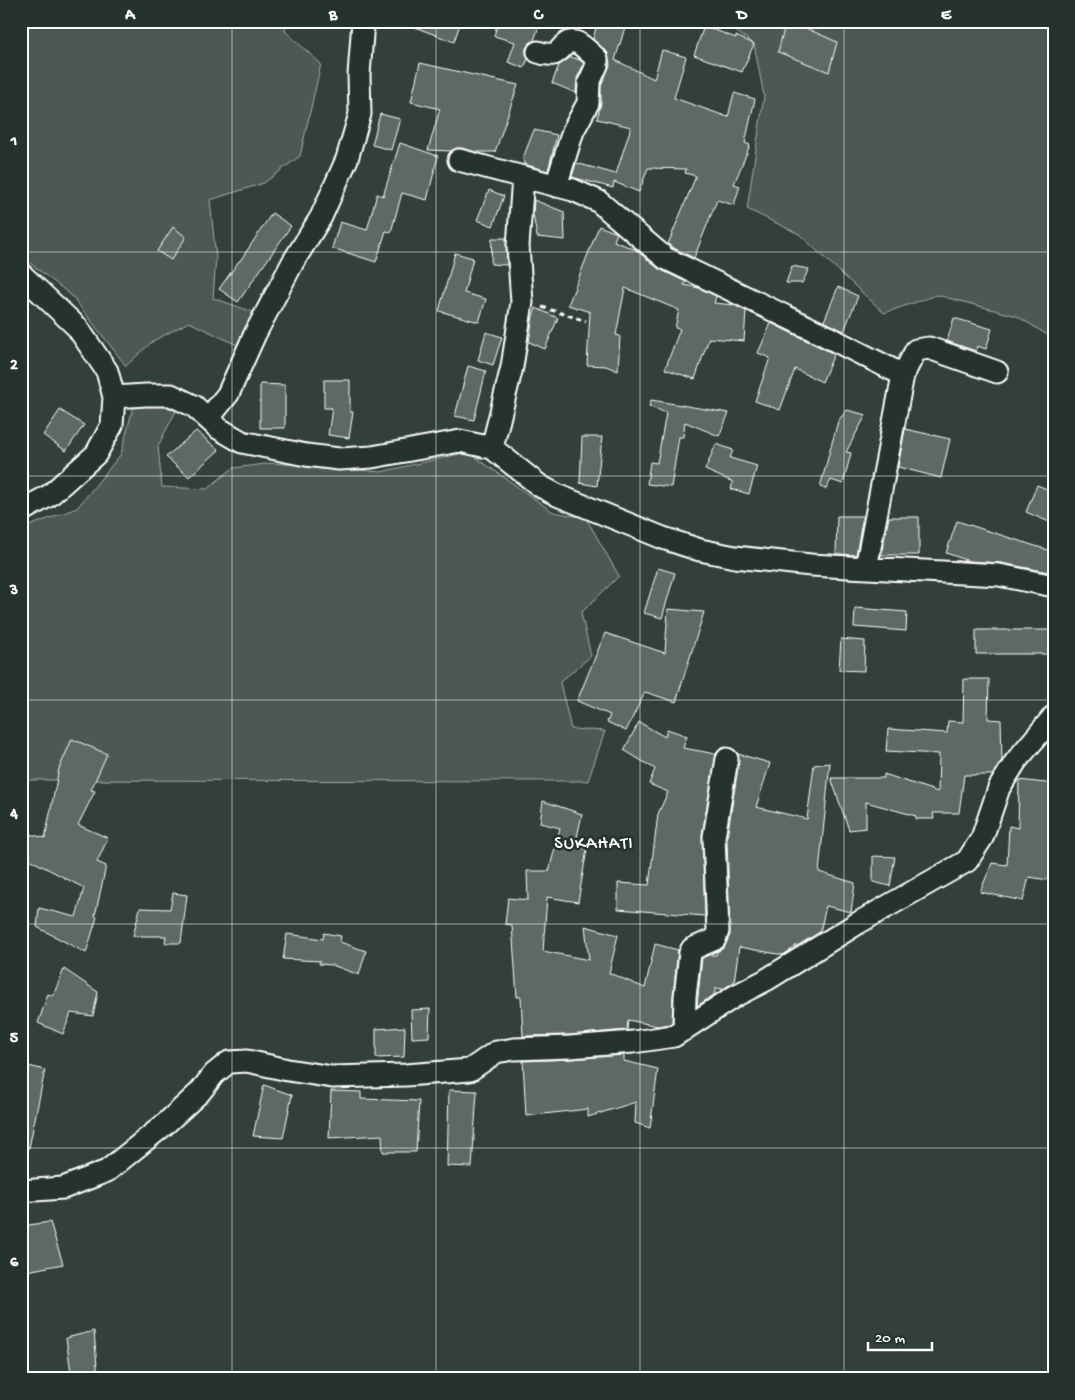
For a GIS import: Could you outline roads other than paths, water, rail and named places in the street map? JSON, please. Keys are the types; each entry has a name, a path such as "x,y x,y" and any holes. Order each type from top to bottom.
{"street":[{"path":"208,419 228,394 292,262 321,217 347,159 360,114 359,66 363,21"},
{"path":"538,52 552,54 572,41 578,43 597,58 597,65 589,83 588,103 572,132 556,186"},
{"path":"459,160 572,190 598,201 666,258 829,337 903,376"},
{"path":"492,448 512,367 522,302 518,246 523,177"},
{"path":"21,274 77,327 107,371 114,397 112,425 96,454 50,495 21,511"},
{"path":"866,568 903,376 916,350 929,348 997,372"},
{"path":"114,397 171,395 194,406 218,428 242,442 306,455 339,458 372,457 460,441 492,448 540,486 557,495 663,538 700,550 735,557 810,565 999,575 1054,586"},
{"path":"21,1191 63,1188 107,1171 164,1126 200,1092 214,1074 229,1062 247,1060 288,1070 332,1077 406,1075 470,1070 496,1052 514,1049 633,1042 674,1036 735,996 766,980 858,923 968,861 982,838 999,788 1016,761 1054,716"},
{"path":"684,1030 685,997 690,953 692,949 716,939 718,931 714,837 727,759"}],"district":[{"name":"SUKAHATI","path":"594,842"}]}
